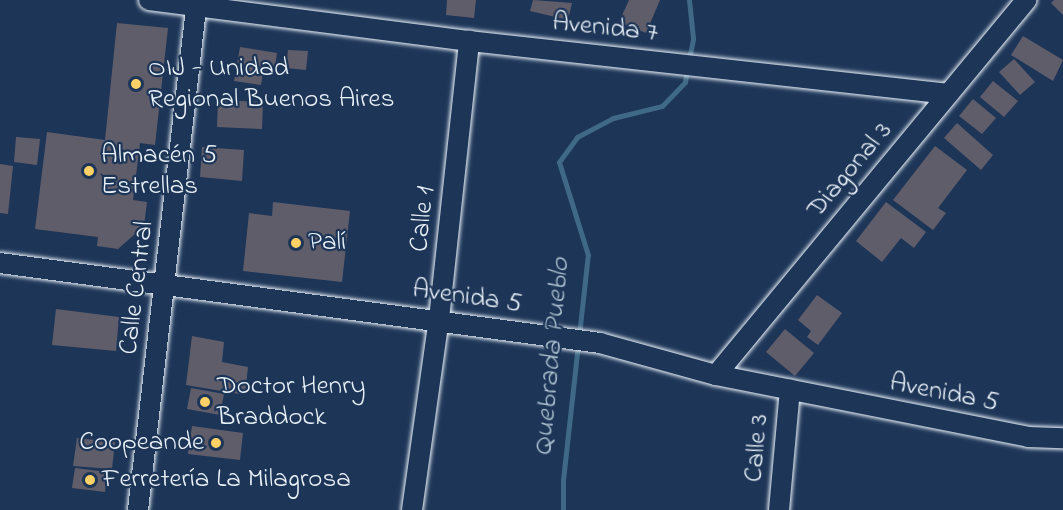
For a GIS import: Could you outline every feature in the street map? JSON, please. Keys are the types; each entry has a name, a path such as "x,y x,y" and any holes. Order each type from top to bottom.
{"street":[{"name":"Avenida 7","path":"149,0 197,3 469,41 948,94"},
{"name":"Diagonal 3","path":"716,375 1026,0"},
{"name":"Calle Central","path":"138,510 197,3"},
{"name":"Calle 1","path":"412,510 439,319 469,41"},
{"name":"Avenida 5","path":"0,263 439,319 600,343 716,375 1028,437 1063,438"},
{"name":"Calle 3","path":"779,510 790,390"}],"building":[{"path":"447,0 476,0 474,18 446,15"},
{"path":"533,0 572,3 568,20 530,11"},
{"path":"629,0 660,0 646,33 619,22"},
{"path":"1054,0 1063,0 1063,15 1051,3"},
{"path":"117,23 168,28 155,145 140,143 133,200 147,202 144,226 118,249 97,246 98,237 35,229 47,132 105,140"},
{"path":"1023,36 1063,60 1053,81 1011,55"},
{"path":"240,47 277,53 274,75 263,73 261,85 234,81"},
{"path":"288,50 308,51 306,70 286,68"},
{"path":"1014,59 1035,82 1020,95 999,72"},
{"path":"993,81 1018,101 1004,117 980,97"},
{"path":"973,99 996,118 982,134 959,116"},
{"path":"218,100 263,102 262,129 217,127"},
{"path":"957,123 993,155 981,170 944,138"},
{"path":"16,137 40,139 37,165 14,162"},
{"path":"935,146 967,170 938,208 946,213 933,230 893,200"},
{"path":"202,147 244,150 242,181 200,177"},
{"path":"0,164 13,166 8,214 0,213"},
{"name":"Palí","path":"273,202 350,211 342,282 243,271 249,213 272,216"},
{"path":"886,202 926,232 914,248 901,238 882,262 856,241"},
{"path":"817,295 842,313 818,345 807,337 811,331 798,320"},
{"path":"56,309 119,317 116,351 52,345"},
{"path":"785,329 814,353 795,376 766,352"},
{"path":"192,336 224,342 222,362 248,367 245,395 186,385"},
{"name":"Doctor Henry Braddock","path":"191,388 224,394 220,415 187,409"},
{"name":"Coopeande","path":"192,426 243,433 240,460 188,454"},
{"path":"77,438 115,442 112,469 73,466"},
{"name":"Ferretería La Milagrosa","path":"75,468 107,472 105,492 72,488"}],"waterway":[{"name":"Quebrada Pueblo","path":"689,0 693,39 689,60"},
{"name":"Quebrada Pueblo","path":"563,510 563,480 588,255 559,162 577,137 613,118 662,106 685,82 687,69"}],"place":[{"name":"OIJ - Unidad Regional Buenos Aires","path":"136,84"},
{"name":"Almacén 5 Estrellas","path":"89,171"},
{"name":"Palí","path":"296,243"},
{"name":"Doctor Henry Braddock","path":"205,402"},
{"name":"Coopeande","path":"216,443"},
{"name":"Ferretería La Milagrosa","path":"90,480"}]}
